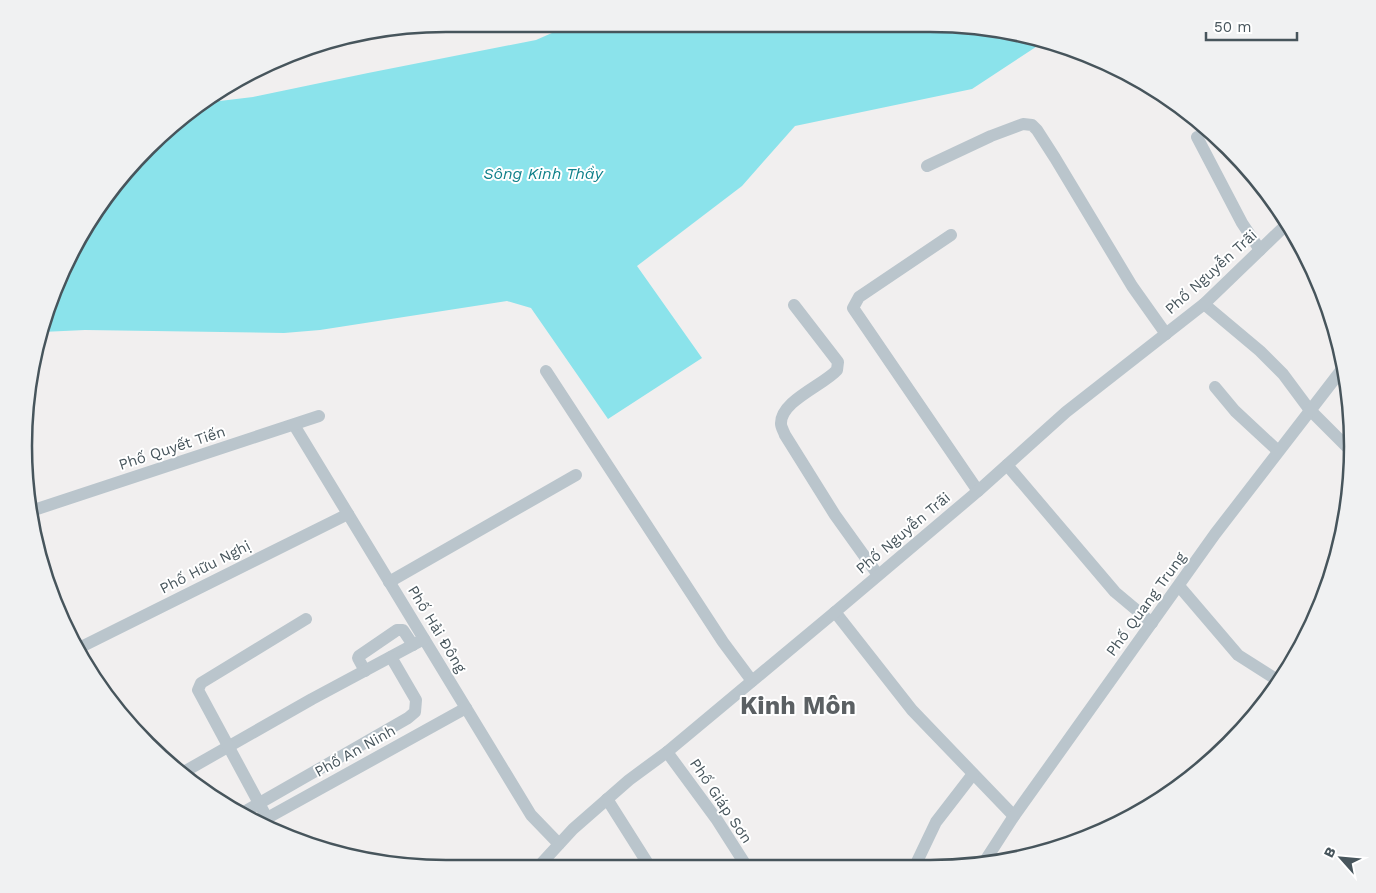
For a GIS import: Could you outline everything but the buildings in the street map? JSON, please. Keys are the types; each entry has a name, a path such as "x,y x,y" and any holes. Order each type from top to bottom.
{"street":[{"path":"927,166 990,136 1023,124 1032,125 1055,158 1132,286 1166,334"},
{"path":"1197,137 1242,223 1260,250"},
{"name":"Phố Nguyễn Trãi","path":"544,860 573,829 628,780 668,752 835,612 978,491 1066,412 1204,304 1282,229"},
{"path":"951,235 859,298 853,308 978,491"},
{"path":"1204,304 1260,351 1283,374 1310,409 1344,444"},
{"path":"794,305 838,362 837,370 789,406 781,424 785,435 835,515 878,574"},
{"path":"546,371 722,642 752,681"},
{"name":"Phố Quang Trung","path":"988,856 1014,816 1215,534 1337,375"},
{"path":"1215,387 1235,411 1278,451"},
{"name":"Phố Quyết Tiến","path":"37,509 319,416"},
{"name":"Phố Hải Đông","path":"294,425 390,582 418,642 466,708 531,815 559,844"},
{"path":"1007,465 1116,592 1152,623"},
{"path":"390,582 576,475"},
{"name":"Phố Hữu Nghị","path":"84,646 348,514"},
{"path":"1179,586 1238,655 1274,678"},
{"path":"835,612 912,710 1014,816"},
{"path":"264,818 260,804 198,690 201,683 306,619"},
{"path":"188,770 418,642 403,630 397,630 359,656 358,658 365,671"},
{"path":"248,810 408,718 415,712 416,700 391,657"},
{"name":"Phố An Ninh","path":"266,819 466,708"},
{"name":"Phố Giáp Sơn","path":"668,752 717,820 743,860"},
{"path":"918,860 936,822 973,774"},
{"path":"607,798 646,860"}],"water":[{"name":"Sông Kinh Thầy","path":"554,32 929,32 984,36 1036,47 972,89 795,126 742,186 637,266 702,358 608,419 531,308 507,301 320,330 284,333 85,330 49,332 54,313 75,263 102,216 118,194 174,135 217,101 253,97 536,40"}],"district":[{"name":"Kinh Môn","path":"798,705"}]}
